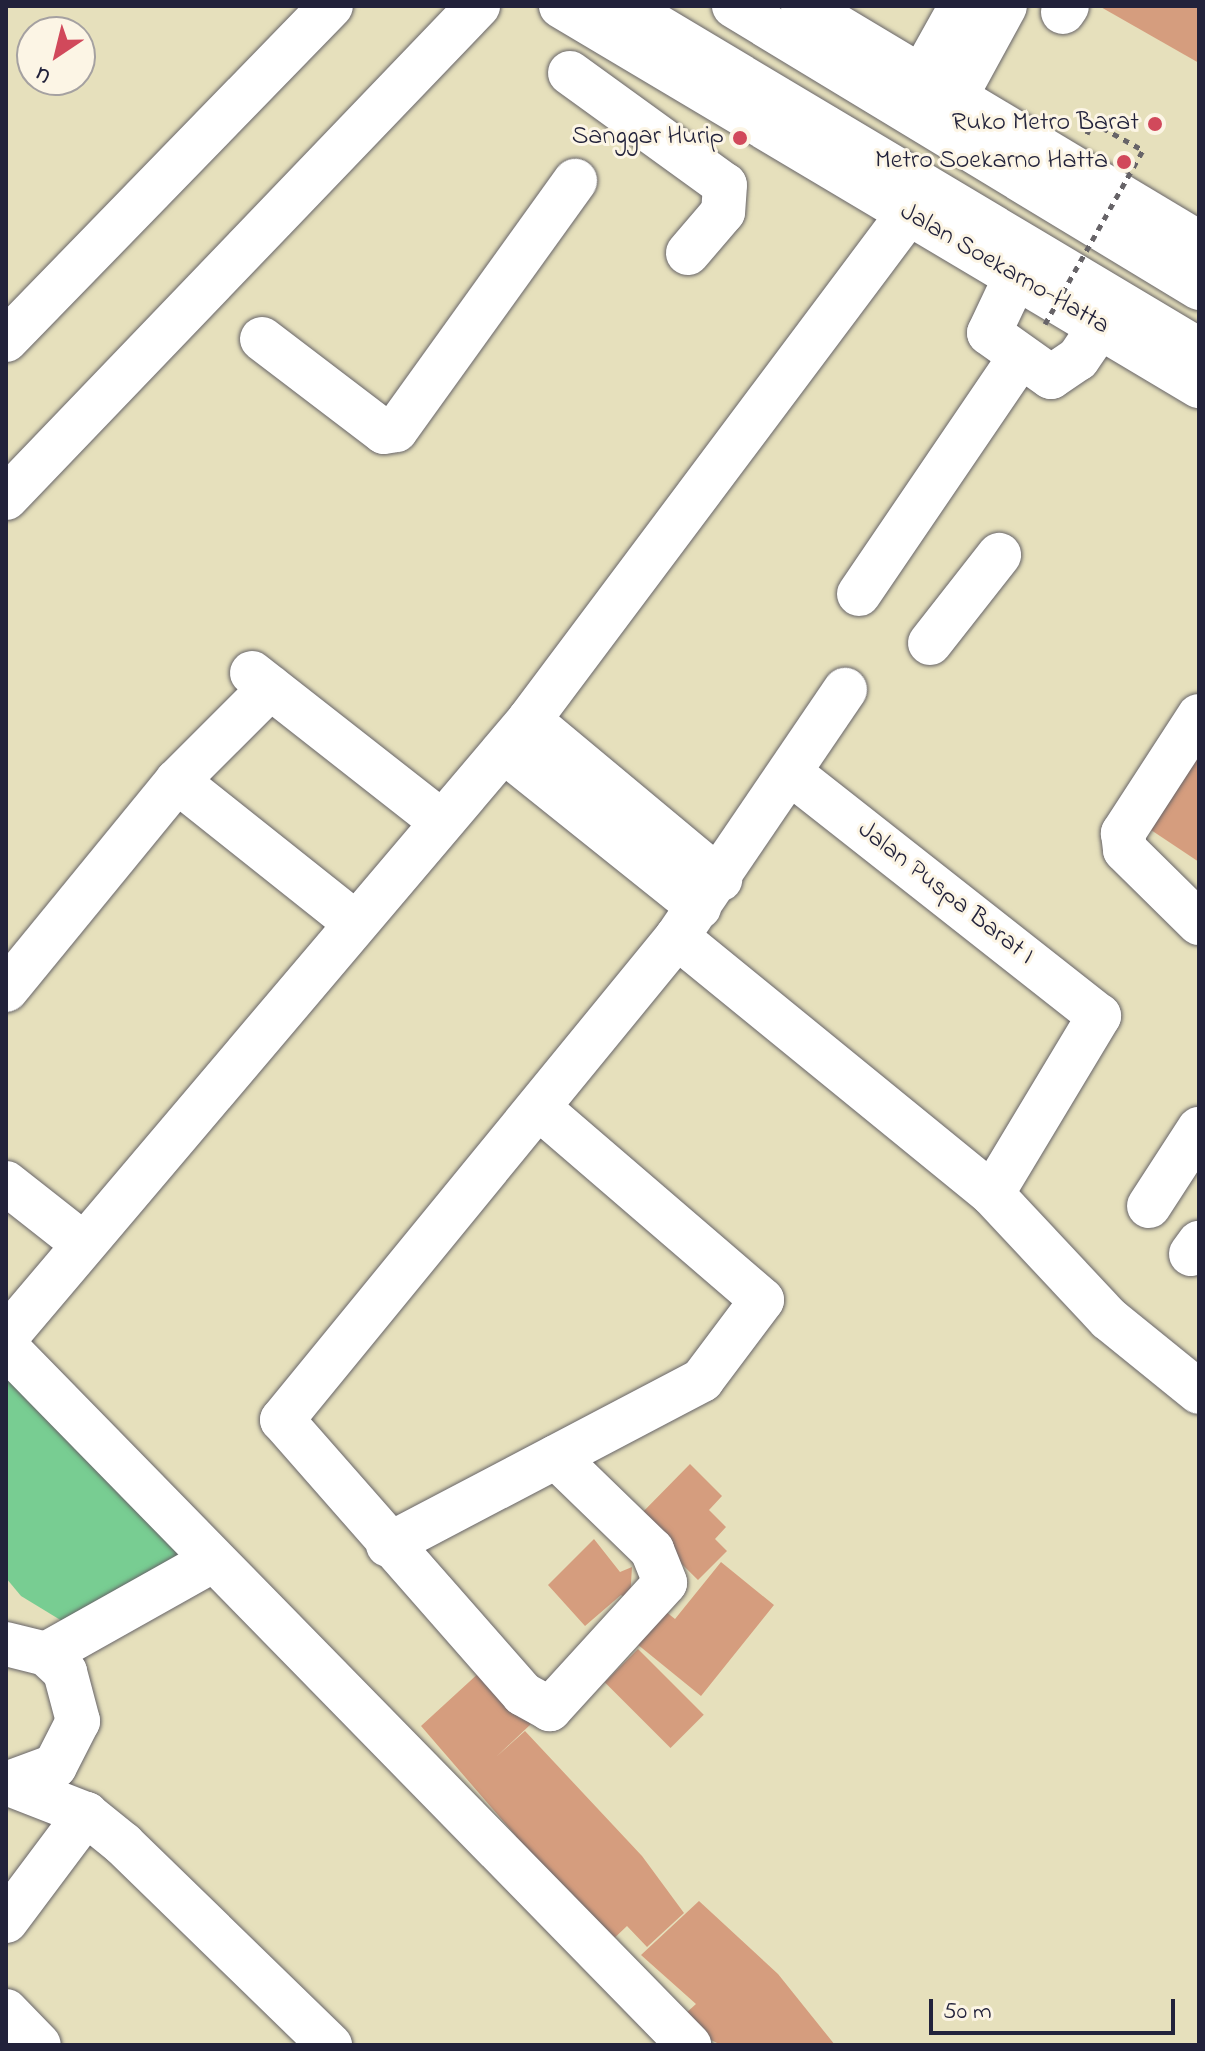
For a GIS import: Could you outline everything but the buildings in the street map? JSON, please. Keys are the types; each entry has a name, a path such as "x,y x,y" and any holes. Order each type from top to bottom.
{"main road":[{"path":"6,340 331,6"},
{"path":"6,498 478,6"},
{"name":"Jalan Soekarno-Hatta","path":"561,6 1199,386"},
{"name":"Jalan Soekarno-Hatta","path":"623,6 1199,350"},
{"path":"734,6 1199,288"},
{"path":"803,6 1199,243"},
{"path":"939,86 961,6"},
{"path":"939,86 1005,6"},
{"path":"570,73 725,185 723,212 688,253"},
{"path":"262,339 384,432 396,430 575,181"},
{"path":"6,1337 81,1242 516,736 908,214"},
{"path":"1016,276 989,333 1033,340 1061,376 1100,326"},
{"path":"859,594 1033,340"},
{"path":"930,643 999,555"},
{"path":"6,990 261,681 441,821"},
{"path":"556,1457 652,1550 665,1583 550,1709 523,1694 285,1429 284,1409 540,1109 699,908 845,690"},
{"path":"1199,716 1123,833 1125,850 1199,923"},
{"path":"516,736 699,908 992,1194 1109,1319 1199,1392"},
{"name":"Jalan Puspa Barat I","path":"791,774 1099,1016 992,1194"},
{"path":"177,781 354,922"},
{"path":"388,1545 702,1380 762,1300 540,1109"},
{"path":"1149,1206 1199,1129"},
{"path":"6,1183 81,1242"},
{"path":"6,1347 212,1561 689,2045"},
{"path":"86,1814 70,1746 76,1696 20,1640 212,1561"},
{"path":"7,1784 34,1780 70,1746"},
{"path":"7,1784 86,1814 330,2045"},
{"path":"6,1921 86,1814"},
{"path":"6,2011 39,2045"}],"path":[{"path":"1033,340 1143,150"}],"green space":[{"path":"6,1375 198,1568 67,1624 21,1596 6,1578"}],"place":[{"name":"Ruko Metro Barat","path":"1155,124"},
{"name":"Sanggar Hurip","path":"740,138"},
{"name":"Metro Soekarno Hatta","path":"1124,162"}]}
